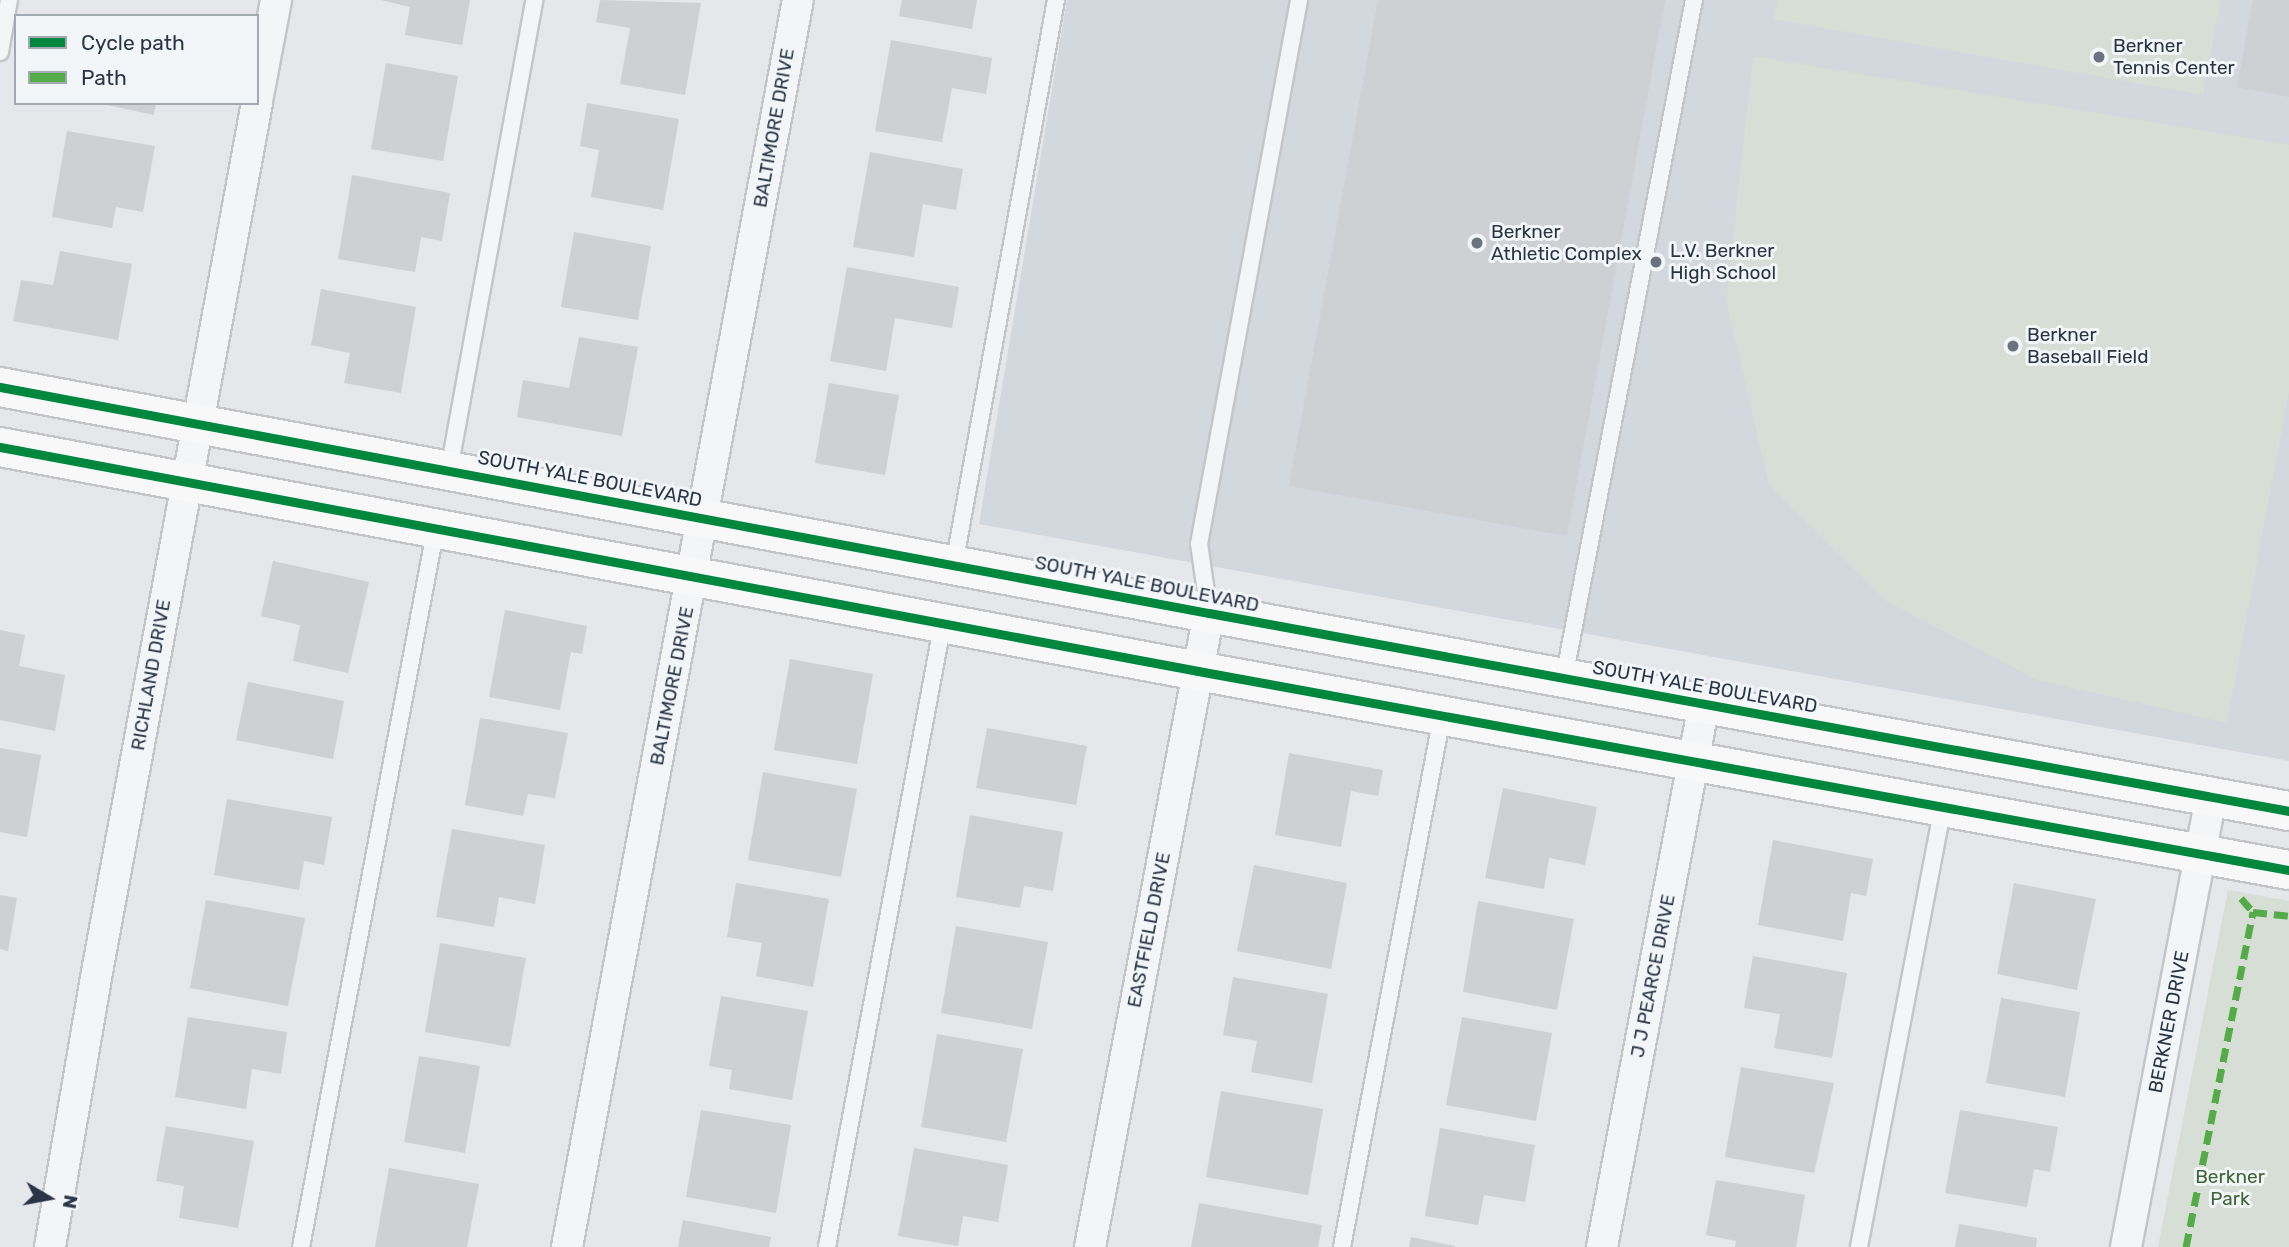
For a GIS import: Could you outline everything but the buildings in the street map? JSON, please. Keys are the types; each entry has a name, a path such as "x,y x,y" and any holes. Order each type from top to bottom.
{"street":[{"name":"RICHLAND DRIVE","path":"259,91 276,0"},
{"name":"BALTIMORE DRIVE","path":"567,1247 798,0"},
{"name":"RICHLAND DRIVE","path":"50,1247 97,972 256,105"},
{"name":"SOUTH YALE BOULEVARD","path":"0,387 1209,614 2289,810"},
{"path":"0,447 1198,671 2289,870"},
{"name":"EASTFIELD DRIVE","path":"1090,1247 1209,614"},
{"name":"J J PEARCE DRIVE","path":"1602,1247 1704,704"},
{"name":"BERKNER DRIVE","path":"2126,1247 2211,797"}],"lane":[{"path":"0,52 9,0"},
{"path":"449,470 534,0"},
{"path":"954,565 1056,0"},
{"path":"1209,614 1199,544 1299,0"},
{"path":"1564,679 1694,0"},
{"path":"301,1247 436,527"},
{"path":"827,1247 943,622"},
{"path":"1342,1247 1442,716"},
{"path":"1858,1247 1943,807"}],"shaded area":[{"name":"L.V. Berkner High School","path":"1067,0 2289,0 2289,761 979,524"}],"green space":[{"name":"Berkner Tennis Center","path":"1777,0 2221,0 2203,95 1773,19"},
{"name":"Berkner Baseball Field","path":"1753,56 2289,145 2289,392 2227,723 2037,680 1886,601 1769,485 1726,300"},
{"name":"Berkner Park","path":"2228,890 2289,901 2289,1247 2158,1247"}],"marked path":[{"path":"2241,898 2253,912"},
{"path":"2186,1247 2253,912 2289,916"}],"cycle path":[{"path":"0,387 2289,811"},
{"path":"0,447 1198,671 2289,870"}],"place":[{"name":"Berkner Tennis Center","path":"2099,57"},
{"name":"Berkner Athletic Complex","path":"1477,243"},
{"name":"L.V. Berkner High School","path":"1656,262"},
{"name":"Berkner Baseball Field","path":"2013,346"}]}
